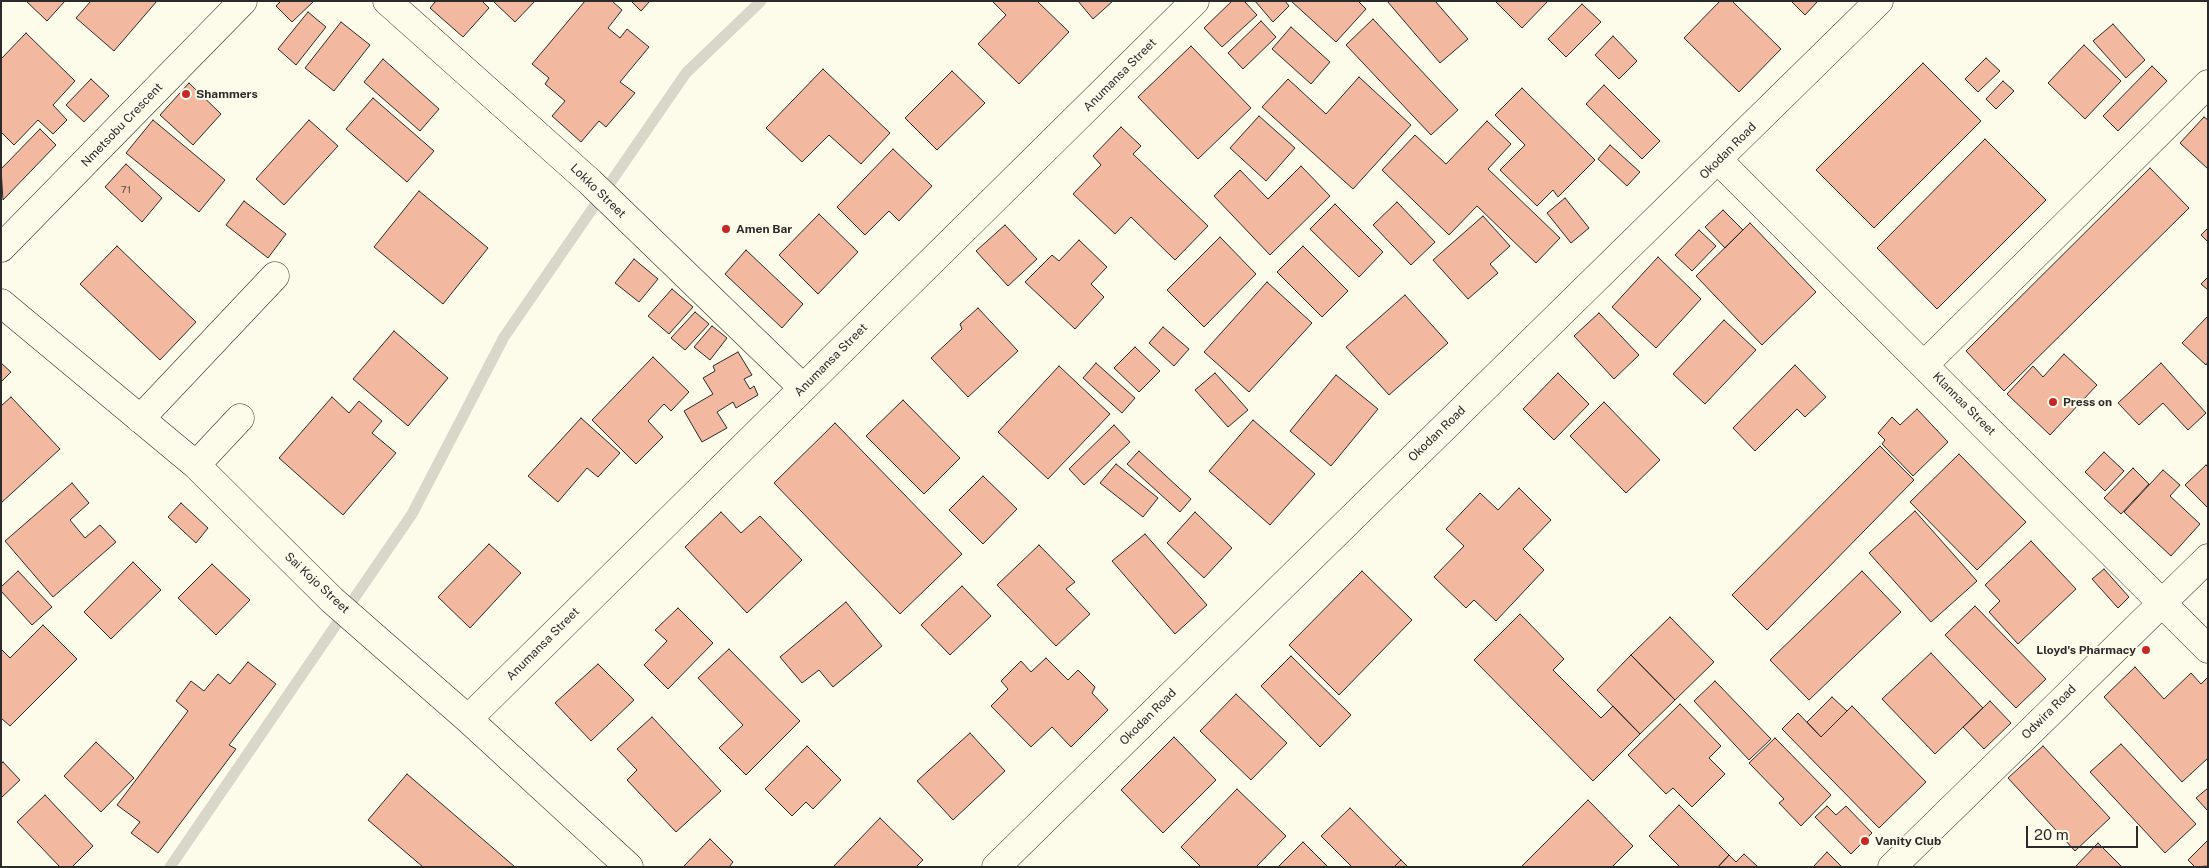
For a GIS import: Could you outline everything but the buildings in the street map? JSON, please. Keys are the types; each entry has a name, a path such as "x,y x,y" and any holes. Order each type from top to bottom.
{"street":[{"name":"Nmetsobu Crescent","path":"1,248 243,1"},
{"name":"Lokko Street","path":"386,1 590,182 802,388"},
{"name":"Anumansa Street","path":"468,718 1195,1"},
{"name":"Okodan Road","path":"996,867 1879,1"},
{"path":"1924,365 2208,84"},
{"name":"Klannaa Street","path":"1718,160 2208,649"},
{"path":"140,419 275,276"},
{"name":"Sai Kojo Street","path":"1,302 196,465 332,600 468,718 629,867"},
{"path":"196,465 240,418"},
{"name":"Odwira Road","path":"1892,867 2208,558"}],"waterway":[{"path":"170,867 412,514 504,337 686,73 761,1"}],"place":[{"name":"Shammers","path":"186,94"},
{"name":"Amen Bar","path":"726,229"},
{"name":"Press on","path":"2053,402"},
{"name":"Lloyd's Pharmacy","path":"2146,650"},
{"name":"Vanity Club","path":"1865,841"}]}
